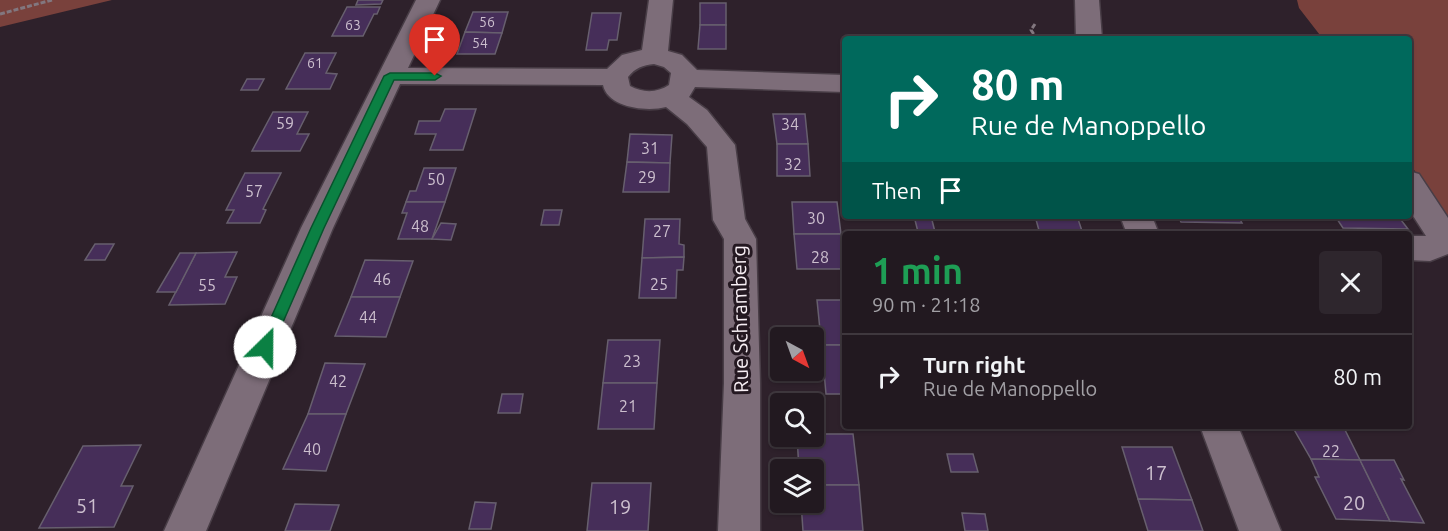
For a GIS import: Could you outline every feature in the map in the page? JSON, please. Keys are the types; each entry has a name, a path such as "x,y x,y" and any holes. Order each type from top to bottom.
{"street":[{"path":"185,531 317,228 428,0"},
{"path":"654,56 660,0"},
{"path":"1087,0 1089,36"},
{"path":"677,87 680,66 654,56 633,60 618,70 615,77 618,90 630,98 655,100 677,87 842,83"},
{"path":"390,76 615,77"},
{"name":"Rue Schramberg","path":"677,87 697,117 721,146 729,219 740,239 742,383 739,531"},
{"path":"1412,188 1446,241 1430,249 1412,248"},
{"path":"1220,429 1260,531"}],"path":[{"path":"0,14 52,0"},
{"path":"1035,24 1030,30 1035,36"}],"shaded area":[{"path":"0,0 112,0 0,27"},
{"path":"1297,0 1448,0 1448,223 1412,167 1412,36 1321,36 1299,8"}],"building":[{"path":"358,0 383,0 381,4 356,5"},
{"path":"700,3 726,3 726,25 700,25"},
{"path":"347,7 380,7 363,36 332,36"},
{"path":"473,12 508,12 502,33 465,32"},
{"path":"592,13 621,13 617,40 609,40 607,50 586,50"},
{"path":"700,25 726,25 726,49 698,49"},
{"path":"465,32 502,33 495,54 457,54"},
{"path":"305,53 336,53 326,73 337,74 330,89 286,89"},
{"path":"247,79 264,79 258,90 241,90"},
{"path":"445,109 476,109 463,150 430,150 436,134 415,134 419,121 440,121"},
{"path":"273,112 308,112 297,134 309,134 300,151 252,151"},
{"path":"773,114 805,114 808,144 777,144"},
{"path":"630,134 672,135 670,163 627,162"},
{"path":"777,144 808,144 810,176 777,176"},
{"path":"627,162 670,163 669,192 623,192"},
{"path":"424,168 456,168 445,202 406,202 410,191 416,191"},
{"path":"245,173 281,173 263,209 266,210 260,223 227,223 234,210 226,210"},
{"path":"406,202 445,202 432,239 398,239 407,213 402,213"},
{"path":"792,202 837,202 841,234 794,234"},
{"path":"544,210 562,210 559,225 541,225"},
{"path":"645,219 680,219 679,244 684,245 684,257 642,258"},
{"path":"915,219 932,219 935,231 918,231"},
{"path":"1036,219 1078,219 1082,231 1078,231 1039,231"},
{"path":"1180,219 1240,219 1242,223 1181,222"},
{"path":"1337,219 1400,219 1408,229 1343,228"},
{"path":"441,223 456,224 451,240 432,239"},
{"path":"794,234 841,234 842,269 797,269"},
{"path":"95,244 114,244 105,260 85,260"},
{"path":"237,252 225,277 237,277 225,304 169,305 196,253"},
{"path":"180,253 196,253 176,292 157,292"},
{"path":"684,257 683,270 677,270 676,298 639,298 642,258"},
{"path":"365,260 413,261 400,297 351,297"},
{"path":"351,297 400,297 386,337 335,336"},
{"path":"817,300 842,300 842,345 824,345 824,327 820,327"},
{"path":"608,340 660,340 657,383 603,383"},
{"path":"824,345 842,345 842,394 826,394"},
{"path":"325,363 365,364 346,414 308,414"},
{"path":"603,383 657,383 654,429 598,429"},
{"path":"502,394 523,394 520,413 498,413"},
{"path":"308,414 346,414 326,471 283,469"},
{"path":"1294,429 1344,429 1360,460 1311,459"},
{"path":"824,434 853,434 859,485 824,485 824,459 798,459 798,447 824,447"},
{"path":"141,445 121,486 133,486 114,527 39,528 83,446"},
{"path":"1122,447 1172,447 1192,500 1138,499"},
{"path":"947,454 973,454 978,472 951,472"},
{"path":"1311,459 1360,460 1390,521 1336,519 1315,477 1319,477"},
{"path":"1360,460 1394,460 1404,480 1401,479 1424,523 1390,521"},
{"path":"592,483 651,483 648,531 587,531"},
{"path":"824,485 859,485 863,531 803,531 802,513 824,513"},
{"path":"1138,499 1192,500 1203,531 1148,531"},
{"path":"475,502 496,503 491,529 469,529"},
{"path":"295,504 339,505 330,531 285,531"},
{"path":"962,513 985,514 988,531 965,531"}],"route":[{"path":"265,347 317,228 390,76 435,76"}]}
